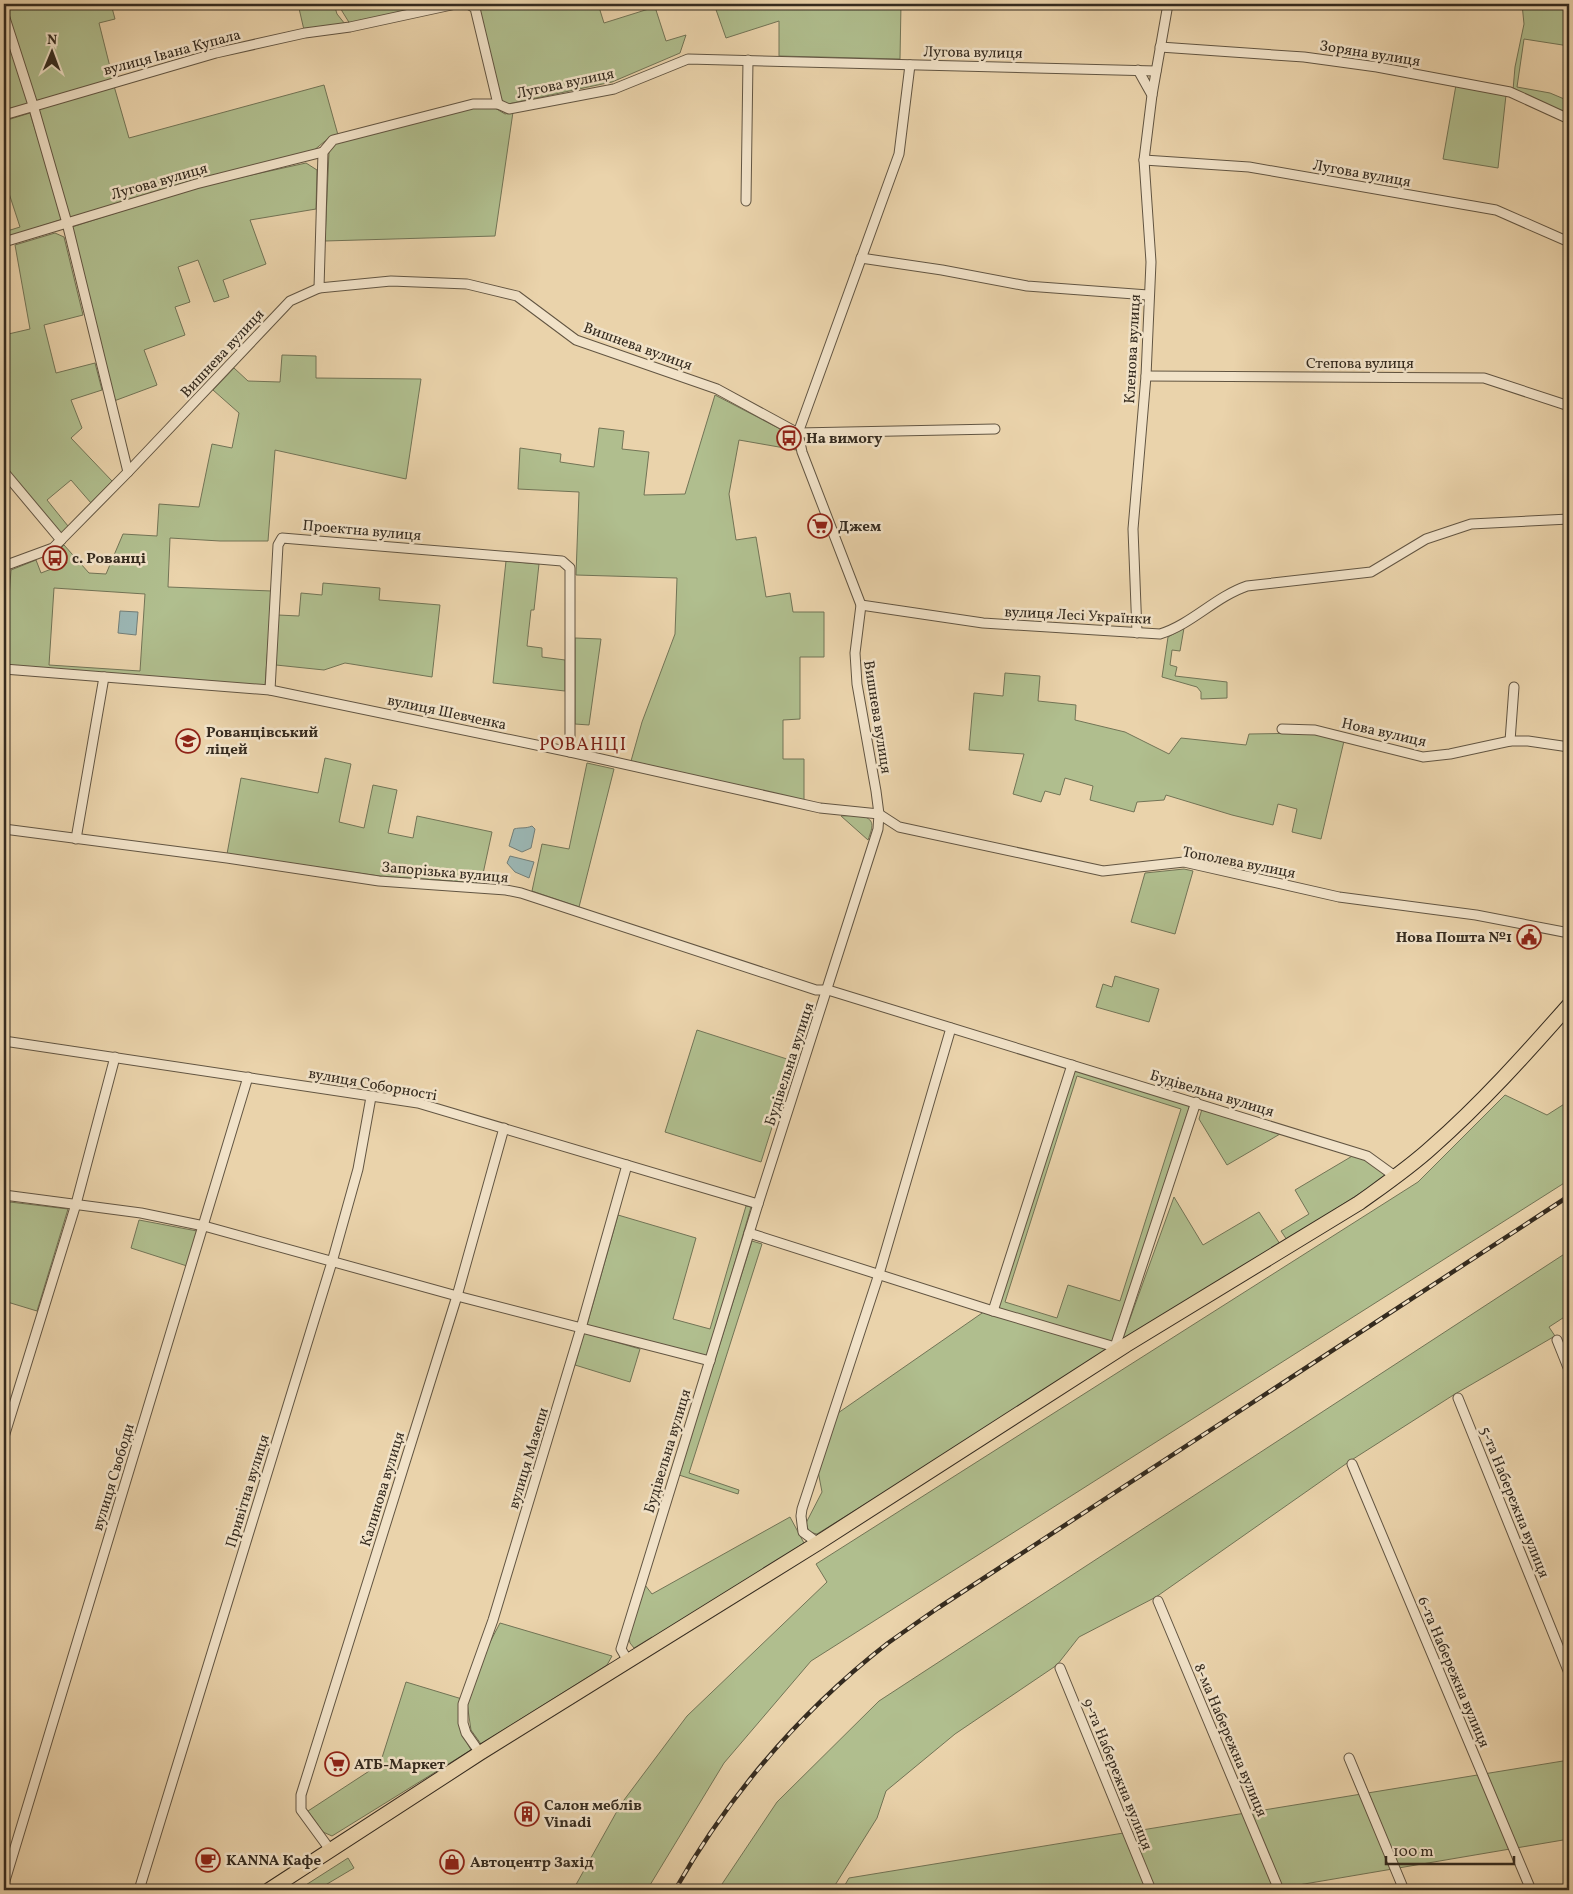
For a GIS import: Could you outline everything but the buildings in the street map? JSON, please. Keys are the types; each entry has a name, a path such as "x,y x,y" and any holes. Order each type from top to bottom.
{"main road":[{"path":"269,1890 480,1753 818,1543 1120,1346 1359,1203 1396,1177 1460,1121 1569,1005"}],"street":[{"name":"вулиця Івана Купала","path":"4,115 216,53 305,33 350,27 456,4"},
{"path":"468,4 475,8 498,104"},
{"name":"Кленова вулиця","path":"1137,633 1133,529 1146,376 1148,295 1151,262 1144,160 1152,95 1168,4"},
{"path":"4,15 33,105 67,223 128,472"},
{"name":"Зоряна вулиця","path":"1160,47 1304,57 1377,67 1510,92 1569,119"},
{"name":"Лугова вулиця","path":"4,242 196,184 323,152 333,140 473,104 498,104 509,109 614,89 688,59 1156,71"},
{"path":"746,201 748,60"},
{"name":"Лугова вулиця","path":"798,432 899,154 910,64"},
{"path":"1138,70 1152,95"},
{"path":"319,288 323,152"},
{"name":"Лугова вулиця","path":"1144,160 1249,167 1496,210 1569,242"},
{"path":"861,258 942,270 1028,286 1148,295"},
{"name":"Вишнева вулиця","path":"4,566 53,548 290,301 319,288 391,280 467,284 517,296 576,340 717,389 798,432 802,452 862,605 855,653 857,684 879,814 878,829 828,990"},
{"name":"Степова вулиця","path":"1146,376 1484,378 1569,406"},
{"path":"798,432 995,429"},
{"path":"4,472 61,540"},
{"name":"вулиця Лесі Українки","path":"862,605 983,624 1160,634 1173,630 1233,591 1247,586 1372,572 1426,539 1471,524 1569,519"},
{"name":"Проектна вулиця","path":"270,690 278,545 282,538 562,561 570,568 570,752"},
{"name":"вулиця Шевченка","path":"4,669 270,690 570,752 820,808 879,814"},
{"path":"76,839 104,677"},
{"path":"1510,742 1514,687"},
{"name":"Нова вулиця","path":"1282,729 1314,730 1423,757 1450,754 1510,742 1528,741 1569,747"},
{"name":"Тополева вулиця","path":"879,814 900,827 1103,871 1184,862 1339,896 1476,915 1569,933"},
{"name":"Запорізька вулиця","path":"4,829 379,881 506,890 816,990 828,990"},
{"name":"Будівельна вулиця","path":"628,1661 621,1649 758,1204 828,990 1367,1156 1396,1177"},
{"path":"818,1543 803,1532 800,1516 878,1274 951,1028"},
{"name":"вулиця Соборності","path":"4,1041 418,1103 758,1204"},
{"path":"4,1437 76,1204 115,1057"},
{"path":"993,1311 1072,1065"},
{"name":"вулиця Свободи","path":"4,1884 248,1078"},
{"name":"Привітна вулиця","path":"139,1890 332,1262 358,1169 371,1097"},
{"path":"749,1233 993,1311 1120,1346 1196,1102"},
{"name":"Калинова вулиця","path":"331,1851 303,1814 301,1810 301,1795 456,1296 504,1128"},
{"name":"вулиця Мазепи","path":"480,1753 466,1733 463,1723 463,1704 493,1620 581,1328 627,1165"},
{"path":"4,1195 141,1213 204,1226 456,1296 710,1361"},
{"path":"1557,1340 1569,1370"},
{"name":"5-та Набережна вулиця","path":"1458,1398 1569,1673"},
{"name":"6-та Набережна вулиця","path":"1352,1464 1531,1890"},
{"name":"8-ма Набережна вулиця","path":"1158,1601 1279,1890"},
{"name":"9-та Набережна вулиця","path":"1060,1668 1151,1890"},
{"path":"1349,1758 1404,1890"}],"green space":[{"path":"5,4 111,4 115,19 99,23 113,79 36,101"},
{"path":"298,4 334,4 337,14 345,24 304,30"},
{"path":"339,4 345,4 346,9 364,4 441,4 350,24"},
{"path":"491,4 598,4 604,23 655,7 666,41 686,35 680,53 612,82 508,104 501,100 478,6"},
{"path":"714,4 901,4 900,59 779,56 779,21 726,38"},
{"path":"1522,4 1569,4 1569,46 1524,39 1517,87 1550,93 1569,101 1569,115 1513,90 1515,67 1524,24"},
{"path":"4,28 28,104 4,112"},
{"path":"324,85 338,135 330,137 313,151 70,218 38,108 114,86 129,138"},
{"path":"1456,85 1506,95 1498,168 1443,159"},
{"path":"473,108 495,108 505,114 513,112 495,236 325,241 329,152 335,143"},
{"path":"30,113 63,219 4,238 4,232 20,227 4,178 4,121"},
{"path":"306,163 317,170 316,209 250,220 266,264 223,280 229,297 214,302 198,260 178,267 190,302 175,307 185,335 144,350 157,385 114,401 72,227 197,187"},
{"path":"55,233 64,237 83,315 44,325 56,373 95,363 102,390 71,400 82,428 71,438 112,481 91,503 71,480 47,500 68,526 60,535 4,468 4,429 7,428 4,411 4,335 30,329 15,245"},
{"path":"282,355 316,356 316,378 421,379 406,479 275,450 268,541 170,538 168,587 272,591 265,686 4,666 11,570 36,560 41,573 67,563 61,548 64,545 89,573 106,574 123,534 157,536 159,504 199,507 212,444 232,448 239,413 213,390 234,368 248,381 280,382","holes":["54,588 145,594 140,671 49,665"]},
{"path":"715,395 788,433 784,435 788,444 793,443 796,450 739,440 729,494 736,540 756,537 766,597 790,593 793,612 824,612 824,657 800,657 800,719 783,720 783,759 804,759 804,801 631,761 642,722 675,634 677,578 576,575 579,492 518,489 520,448 561,454 560,462 594,467 599,428 624,431 622,449 649,452 644,495 685,494"},
{"path":"506,561 539,564 534,610 531,610 527,646 542,648 542,657 565,660 565,691 493,683"},
{"path":"323,583 380,588 379,600 440,605 432,677 345,663 324,670 276,665 278,615 299,616 301,593 322,595"},
{"path":"1184,628 1180,651 1172,650 1170,665 1177,667 1175,676 1227,682 1227,698 1201,699 1201,692 1197,687 1162,677 1168,637"},
{"path":"575,638 601,639 589,725 575,724"},
{"path":"1005,673 1040,676 1038,701 1076,705 1075,720 1125,732 1169,754 1181,738 1246,745 1249,734 1314,733 1344,741 1321,839 1292,832 1297,809 1278,804 1273,825 1166,795 1164,800 1137,802 1134,812 1090,800 1093,786 1065,778 1060,795 1045,791 1041,802 1013,794 1024,754 969,750 974,693 1003,696"},
{"path":"325,758 351,764 339,822 364,828 373,785 397,790 388,833 413,838 417,816 492,832 481,883 379,876 227,854 241,778 318,793"},
{"path":"587,763 614,769 579,907 532,891 542,844 569,849"},
{"path":"859,815 871,821 872,827 868,840 841,816"},
{"path":"1184,869 1193,871 1175,934 1131,922 1145,873"},
{"path":"1115,976 1159,989 1149,1022 1096,1007 1103,984 1112,987"},
{"path":"697,1030 793,1061 761,1162 665,1132"},
{"path":"1074,1069 1190,1105 1112,1344 996,1309","holes":["1077,1076 1181,1109 1120,1301 1068,1285 1057,1318 1005,1302"]},
{"path":"1505,1095 1547,1115 1569,1101 1569,1180 811,1661 724,1763 647,1890 573,1890 621,1804 687,1716 827,1582 816,1564 1418,1182"},
{"path":"1202,1109 1280,1134 1227,1165 1199,1119"},
{"path":"1354,1155 1365,1159 1387,1176 1287,1240 1281,1231 1309,1214 1295,1190"},
{"path":"1174,1197 1203,1245 1259,1212 1280,1244 1127,1342 1123,1338"},
{"path":"10,1202 68,1209 37,1311 4,1301 4,1223"},
{"path":"746,1206 751,1207 708,1356 587,1325 618,1215 696,1238 673,1319 710,1329"},
{"path":"139,1220 197,1231 187,1266 131,1248"},
{"path":"752,1241 762,1244 689,1473 739,1490 738,1494 679,1475"},
{"path":"1569,1251 1569,1314 1549,1327 1555,1336 1455,1394 1350,1461 1156,1597 1079,1637 1057,1665 955,1734 886,1791 877,1818 832,1890 718,1890 777,1802 879,1701"},
{"path":"985,1311 1113,1350 817,1534 809,1532 806,1523 822,1492 818,1471 838,1413"},
{"path":"584,1333 640,1349 630,1382 575,1365"},
{"path":"790,1517 804,1543 654,1640 652,1637 634,1648 629,1638 645,1585 652,1594"},
{"path":"500,1623 612,1656 607,1665 481,1744 471,1730 467,1703 488,1646"},
{"path":"406,1682 462,1699 463,1735 471,1750 332,1836 323,1832 308,1811 380,1764"},
{"path":"1569,1760 1569,1839 1269,1890 842,1890 849,1878"},
{"path":"348,1858 354,1868 317,1890 298,1890"}],"water":[{"path":"120,611 138,612 136,635 118,633"},
{"path":"532,826 535,829 531,848 522,852 509,846 514,829"},
{"path":"510,856 534,862 529,878 515,872 507,863"}],"railway":[{"path":"675,1890 719,1821 770,1756 826,1696 888,1643 938,1608 1569,1196"}],"place":[{"name":"На вимогу","path":"789,438"},
{"name":"Джем","path":"820,526"},
{"name":"с. Рованці","path":"55,558"},
{"name":"Рованцівський ліцей","path":"188,741"},
{"name":"Нова Пошта №1","path":"1529,937"},
{"name":"АТБ-Маркет","path":"337,1764"},
{"name":"Салон меблів Vinadi","path":"527,1814"},
{"name":"KANNA Кафе","path":"208,1860"},
{"name":"Автоцентр Захід","path":"452,1862"}],"district":[{"name":"РОВАНЦІ","path":"583,744"}]}
